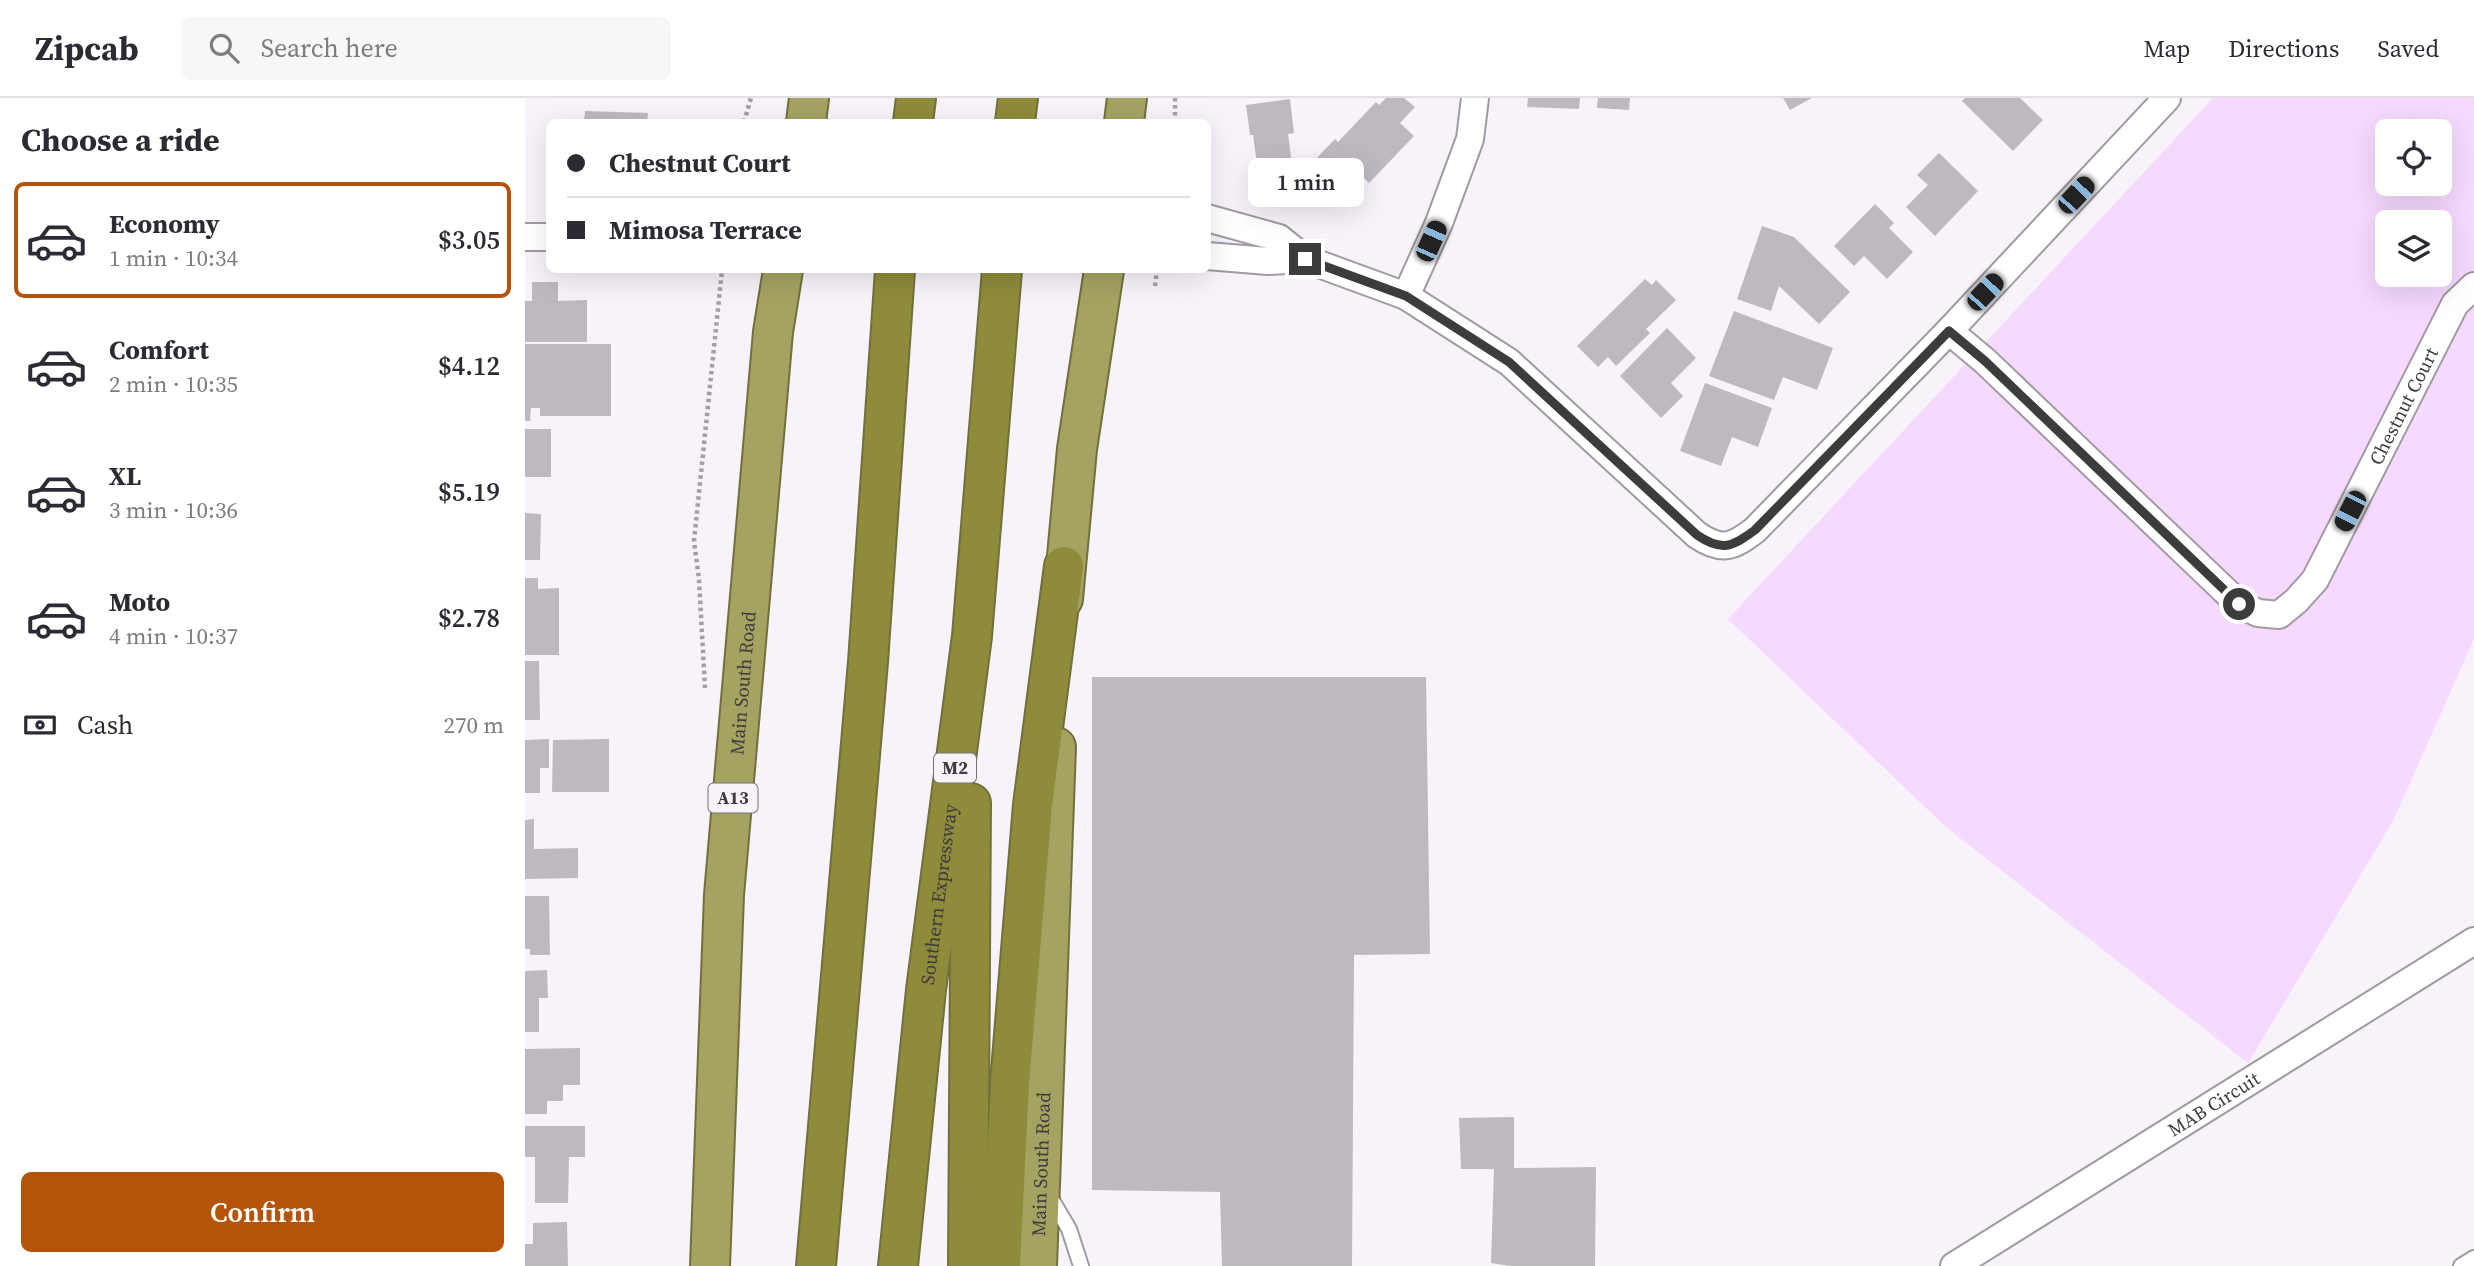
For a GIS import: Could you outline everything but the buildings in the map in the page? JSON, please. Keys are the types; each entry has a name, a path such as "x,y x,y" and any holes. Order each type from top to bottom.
{"highway":[{"path":"806,119 809,98"},
{"path":"913,119 916,98"},
{"path":"1015,119 1018,98"},
{"path":"1124,119 1127,98"},
{"name":"Main South Road","path":"710,1266 724,895 773,332 783,273"},
{"path":"816,1266 868,662 895,273"},
{"name":"Southern Expressway","path":"898,1266 926,990 972,636 1002,273"},
{"name":"Main South Road","path":"1037,1266 1064,566 1077,449 1104,273"},
{"path":"1001,1266 1010,1083 1033,805 1064,566"},
{"path":"968,1266 972,636"},
{"path":"792,1266 868,662"}],"street":[{"path":"1406,296 1439,223 1470,139 1475,98"},
{"path":"1211,219 1279,239 1305,259 1406,296 1509,362 1697,535 1709,543 1726,547 1738,543 1755,530 1949,331 2167,98"},
{"path":"525,237 546,237"},
{"path":"1211,256 1268,261 1305,259"},
{"name":"Chestnut Court","path":"1949,331 1985,361 2239,604 2258,613 2279,615 2315,580 2455,303 2474,286"},
{"name":"MAB Circuit","path":"1954,1266 2474,941"}],"lane":[{"path":"1039,1177 1069,1229 1081,1266"},
{"path":"2461,1266 2474,1258"}],"path":[{"path":"745,119 751,98"},
{"path":"1175,98 1175,119"},
{"path":"719,295 722,273"},
{"path":"1155,286 1157,273"}],"shaded area":[{"path":"2213,98 2474,98 2474,639 2393,821 2248,1063 1946,827 1728,619"}],"route":[{"path":"1305,259 1406,296 1509,362 1697,535 1709,543 1726,547 1738,543 1755,530 1949,331 1985,361 2239,604"}]}
